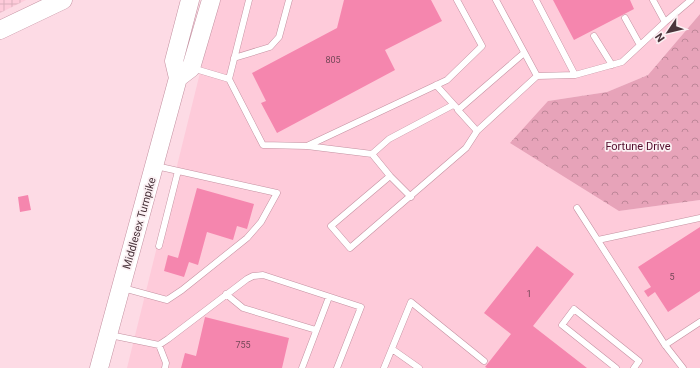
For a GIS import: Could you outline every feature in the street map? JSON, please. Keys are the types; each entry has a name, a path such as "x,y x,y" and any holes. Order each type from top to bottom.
{"main road":[{"path":"0,30 63,0"},
{"name":"Middlesex Turnpike","path":"184,73 174,61 190,0"},
{"name":"Middlesex Turnpike","path":"99,368 155,165 184,73 211,0"}],"lane":[{"path":"249,0 229,79 263,145 307,146 372,154 390,176 411,197"},
{"path":"234,58 270,47 279,37 289,0"},
{"path":"307,146 447,80 482,46 457,0"},
{"path":"496,0 536,76"},
{"path":"536,0 575,75"},
{"path":"653,0 664,22"},
{"path":"390,176 331,226 350,248 411,197 466,148 477,131 536,76 575,75 622,62 664,22 691,0"},
{"path":"625,18 640,45"},
{"path":"594,36 612,65"},
{"path":"458,110 524,53"},
{"path":"184,73 229,79"},
{"path":"436,85 477,131"},
{"path":"372,154 389,139 453,105"},
{"path":"121,287 167,300 182,290 247,238 261,222 277,193 155,165"},
{"path":"160,246 178,171"},
{"path":"577,208 665,345 683,368"},
{"path":"598,240 700,218"},
{"path":"108,334 159,345 247,279 253,276 263,275 361,307 337,368"},
{"path":"226,294 243,308 316,330"},
{"path":"302,368 329,296"},
{"path":"384,368 411,302 484,361"},
{"path":"616,368 562,325 574,309 639,361 634,368"},
{"path":"665,345 700,322"},
{"path":"159,345 166,364 165,368"},
{"path":"392,348 419,368"}],"shaded area":[{"path":"0,0 26,0 0,13"},
{"path":"218,0 700,0 700,14 648,75 607,92 548,101 619,211 700,200 700,368 127,368"}],"green space":[{"name":"Fortune Drive","path":"700,14 700,200 619,211 510,143 548,101 607,92 648,75"}],"building":[{"path":"344,0 431,0 442,21 385,50 395,70 277,133 261,103 266,101 252,73 337,28"},
{"path":"553,0 630,0 634,9 574,40"},
{"path":"197,188 254,204 247,229 237,226 233,240 207,232 198,265 189,262 184,277 164,271 168,255 178,258"},
{"path":"28,195 31,210 20,212 18,197"},
{"path":"700,227 700,291 668,312 655,292 648,297 644,291 651,287 638,267"},
{"path":"537,246 574,274 533,326 587,368 487,368 485,367 511,334 484,313"},
{"path":"205,317 289,338 282,368 181,368 185,353 196,356"}]}
